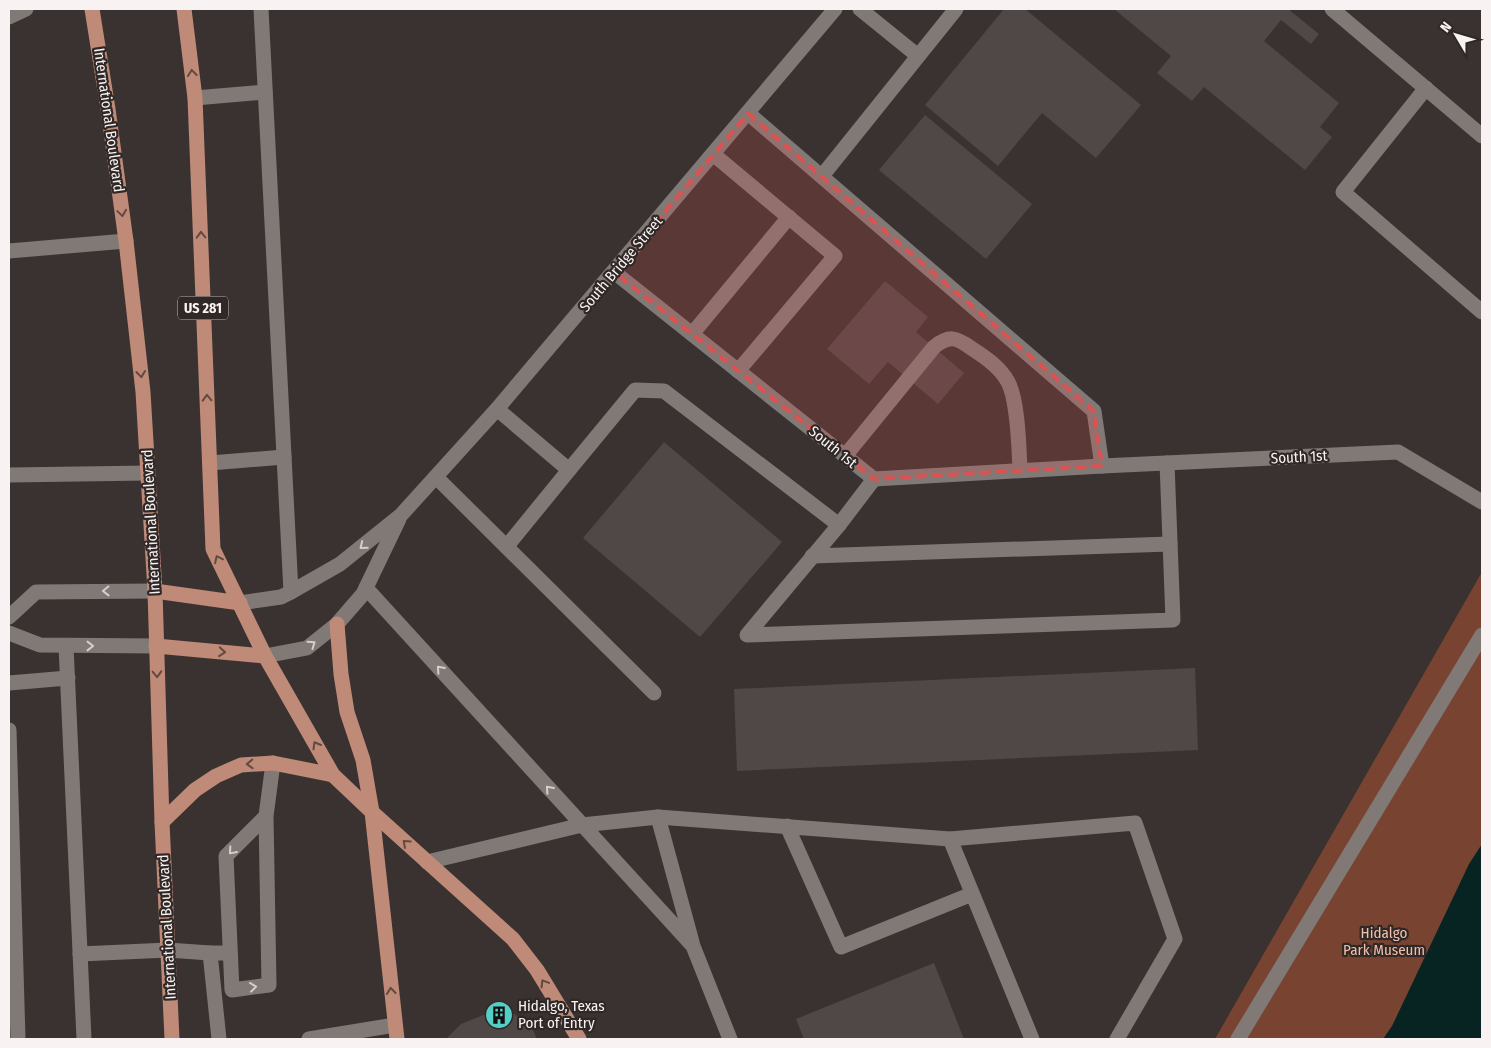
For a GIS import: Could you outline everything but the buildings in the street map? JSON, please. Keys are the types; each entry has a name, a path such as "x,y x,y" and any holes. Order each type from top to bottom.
{"main road":[{"name":"International Boulevard","path":"92,9 126,241 143,392 155,591 162,822 172,1039"},
{"name":"US 281","path":"184,9 195,98 213,549 240,602"},
{"path":"155,591 240,602 265,656 333,775 513,939 537,970 579,1039"},
{"path":"337,624 341,674 347,712 363,760 372,812 396,1032"},
{"path":"156,646 265,656"},
{"path":"162,822 195,790 216,776 241,765 273,763 333,775"}],"street":[{"path":"9,17 26,9"},
{"path":"261,9 291,592"},
{"name":"South Bridge Street","path":"240,602 281,597 291,592 340,564 401,515 497,409 835,9"},
{"path":"860,9 918,56"},
{"path":"822,176 956,9"},
{"path":"1332,9 1482,136"},
{"path":"1426,88 1343,192 1482,312"},
{"path":"195,98 265,92"},
{"path":"748,113 1094,411 1102,466"},
{"path":"714,154 835,256 738,371"},
{"path":"692,334 789,217"},
{"path":"9,251 126,241"},
{"name":"South 1st","path":"614,272 874,479 1398,452 1482,502"},
{"path":"845,456 934,347 943,340 958,339 991,361 1008,382 1015,410 1020,470"},
{"path":"507,546 636,390 664,391 839,525"},
{"path":"497,409 569,470"},
{"path":"210,463 284,457"},
{"path":"874,479 839,525 747,635 1173,620 1167,463"},
{"path":"9,475 148,473"},
{"path":"436,478 654,693"},
{"name":"South Bridge Street","path":"265,656 307,648 337,624 363,594 401,515"},
{"path":"812,556 1170,544"},
{"path":"366,588 693,946"},
{"path":"9,617 36,592 155,591"},
{"path":"9,633 40,645 156,646"},
{"path":"1238,1039 1482,635"},
{"path":"66,646 84,1039"},
{"path":"9,684 68,678"},
{"path":"9,730 18,1039"},
{"path":"266,816 226,856 232,990 269,985 266,816 273,763"},
{"path":"658,817 693,946 730,1039"},
{"path":"427,862 582,825 658,817 950,838 1135,823 1175,939 1117,1039"},
{"path":"787,826 840,947 972,894"},
{"path":"950,838 1032,1039"},
{"path":"80,954 168,950 230,953"},
{"path":"210,953 219,1039"},
{"path":"309,1039 396,1032"}],"highlighted area":[{"path":"748,113 1094,411 1102,466 874,479 614,272"}],"green space":[{"name":"Hidalgo Park Museum","path":"1482,572 1482,1039 1215,1039"}],"water":[{"path":"1482,844 1482,1039 1383,1039 1392,1026 1469,864"}],"place":[{"name":"Hidalgo, Texas Port of Entry","path":"499,1015"}]}
